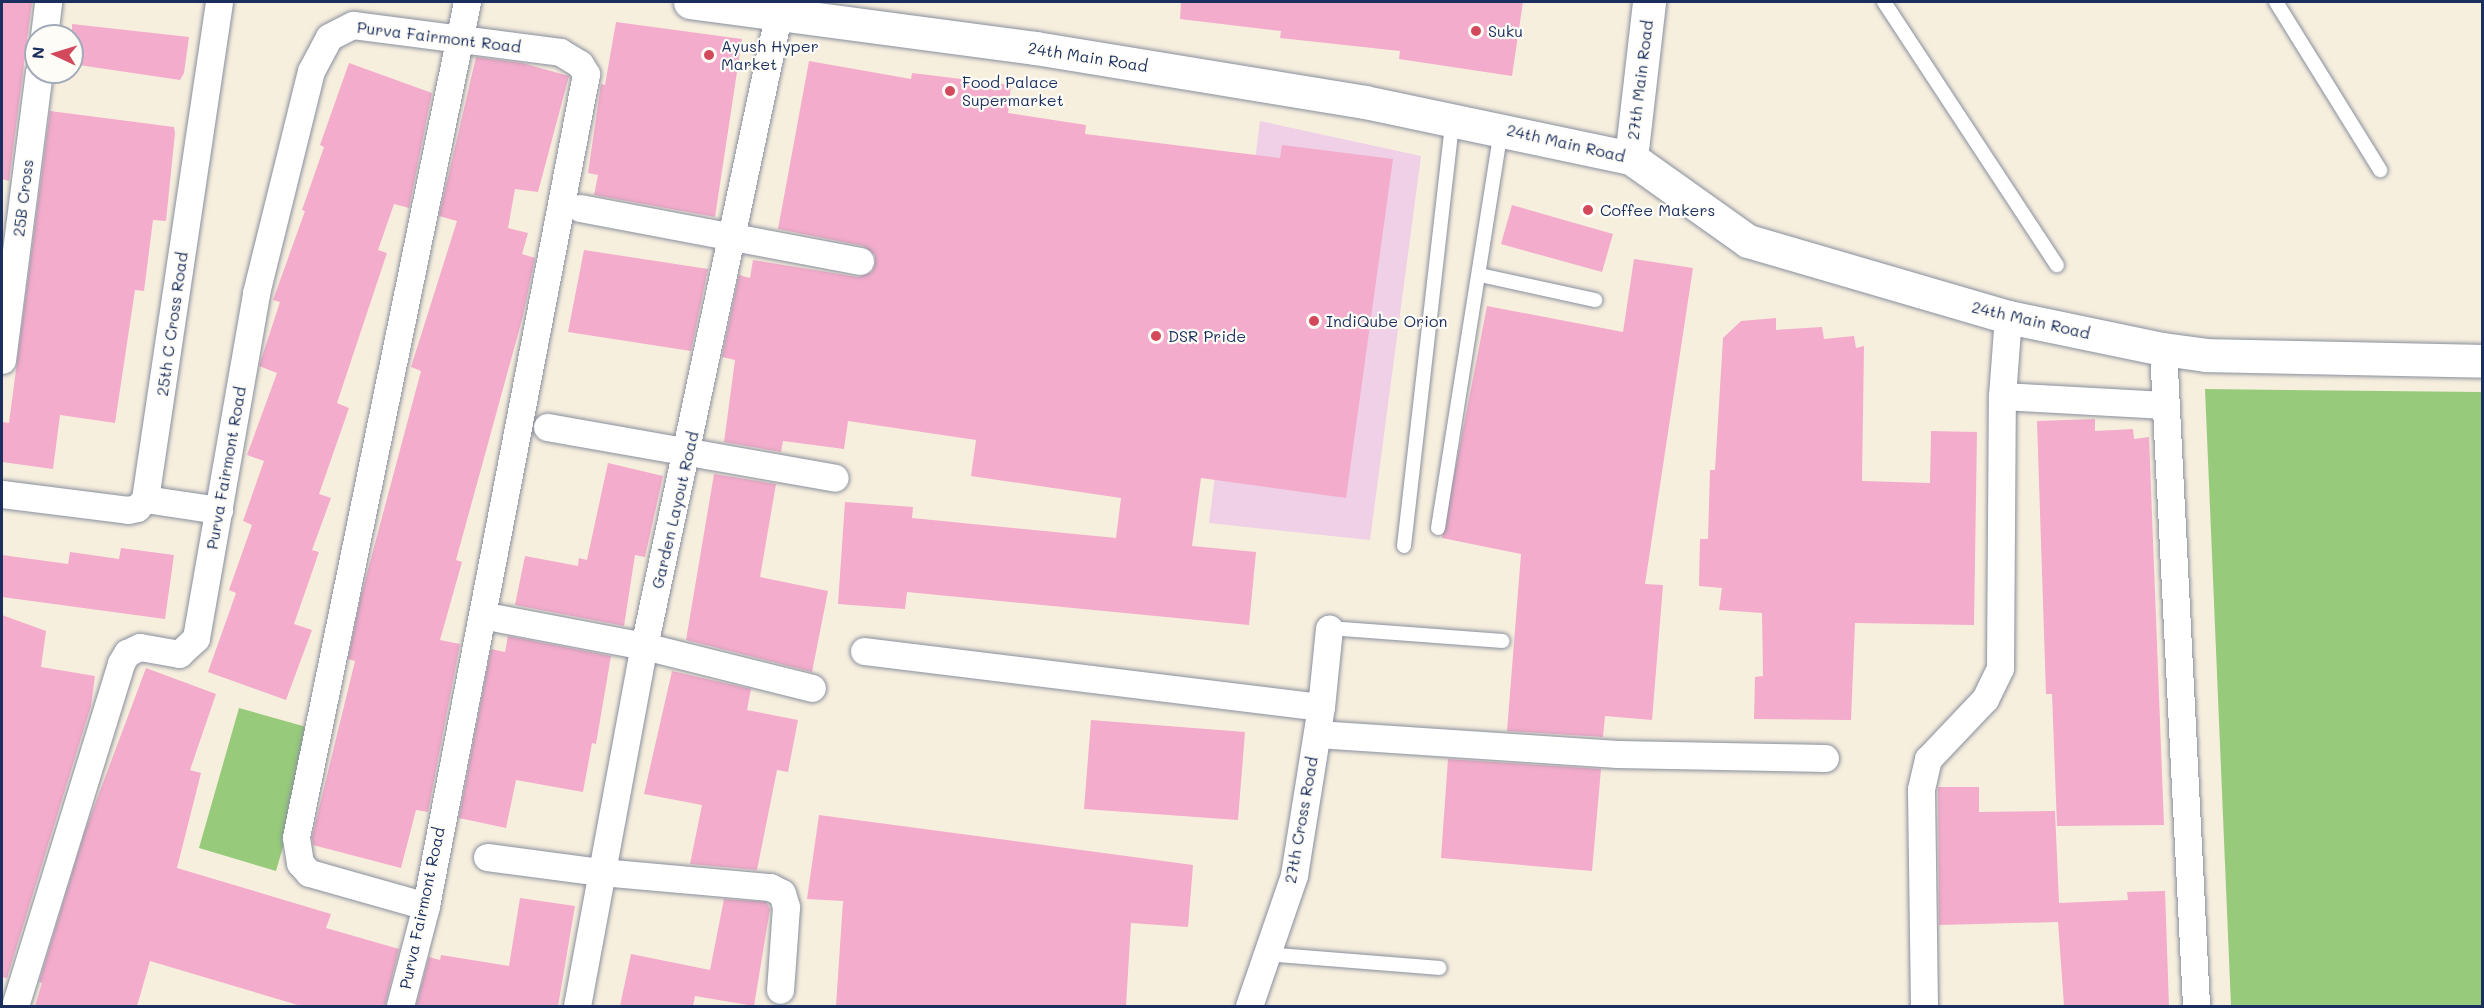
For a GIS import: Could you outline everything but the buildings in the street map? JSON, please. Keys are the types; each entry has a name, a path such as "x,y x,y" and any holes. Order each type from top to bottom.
{"street":[{"path":"45,24 48,2"},
{"name":"25th C Cross Road","path":"145,499 219,2"},
{"path":"426,906 309,873 300,863 296,837 461,37 466,2"},
{"name":"24th Main Road","path":"690,2 1035,48 1453,119 1631,158 1748,241 2008,317 2163,349 2206,355 2482,361"},
{"name":"27th Main Road","path":"1631,158 1649,2"},
{"name":"Garden Layout Road","path":"578,1006 644,646 734,237 778,15"},
{"name":"Purva Fairmont Road","path":"15,1006 115,677 127,653 140,647 179,654 194,644 256,293 319,52 329,37 353,25 461,37 560,52 580,64 586,74 586,88 426,906 400,1006"},
{"name":"25B Cross","path":"2,360 11,224 37,84"},
{"path":"579,208 860,261"},
{"path":"1924,1006 1921,789 1928,759 1985,699 2000,668 2002,396 2008,317"},
{"path":"2163,349 2196,1006"},
{"path":"2002,396 2165,405"},
{"path":"548,427 835,478"},
{"path":"2,494 128,510 138,508 145,499 219,510"},
{"path":"497,618 644,646 812,688"},
{"name":"27th Cross Road","path":"1249,1006 1294,874 1321,707 1329,628"},
{"path":"864,651 1321,707"},
{"path":"1317,734 1617,754 1825,758"},
{"path":"487,857 601,872 770,887 782,893 786,907 780,990"}],"lane":[{"path":"1884,2 2057,265"},
{"path":"2276,2 2380,170"},
{"path":"1404,546 1453,119"},
{"path":"1438,528 1480,275 1501,128"},
{"path":"1480,275 1595,300"},
{"path":"1329,628 1503,641"},
{"path":"1266,954 1439,968"}],"shaded area":[{"path":"1260,121 1421,156 1370,540 1209,523"}],"green space":[{"path":"2205,389 2482,392 2482,1006 2231,1006"},
{"path":"239,708 317,730 276,871 199,848"}],"place":[{"name":"Suku","path":"1476,31"},
{"name":"Ayush Hyper Market","path":"709,55"},
{"name":"Food Palace Supermarket","path":"950,91"},
{"name":"Coffee Makers","path":"1588,210"},
{"name":"IndiQube Orion","path":"1314,321"},
{"name":"DSR Pride","path":"1156,336"}]}
